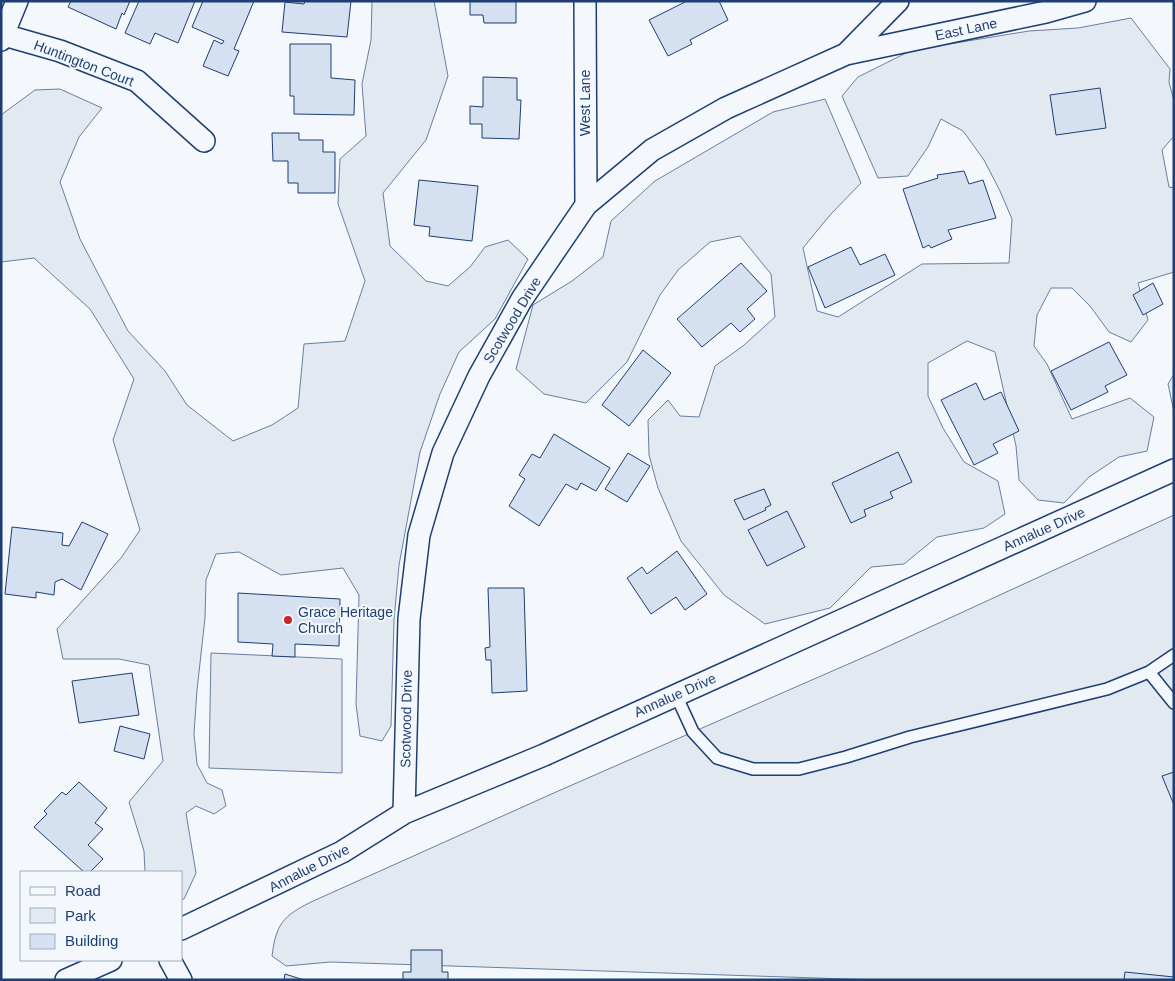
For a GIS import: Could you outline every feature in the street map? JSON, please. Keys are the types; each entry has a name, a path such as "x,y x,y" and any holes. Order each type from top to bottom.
{"street":[{"path":"3,38 17,1"},
{"name":"West Lane","path":"585,1 586,205"},
{"name":"Scotwood Drive","path":"404,813 409,618 419,535 440,462 479,376 522,300 586,205 652,150 726,108 846,54 898,1"},
{"name":"East Lane","path":"846,54 1046,12 1085,1"},
{"name":"Huntington Court","path":"3,38 60,51 137,81 204,141"},
{"name":"Annalue Drive","path":"182,929 265,891 342,852 404,813 544,755 1174,470"},
{"path":"66,980 109,961"},
{"path":"170,961 180,980"}],"lane":[{"path":"676,695 693,732 717,758 753,769 799,769 910,737 1107,689 1149,672 1174,656"},
{"path":"1149,672 1174,703"}],"green space":[{"path":"372,1 434,1 448,76 426,140 383,193 390,246 426,281 448,286 470,267 485,247 508,240 528,259 495,319 459,352 440,394 420,452 399,565 394,620 391,726 382,741 360,736 356,704 359,595 343,568 281,575 239,552 216,554 206,580 205,618 194,734 197,764 207,783 222,790 226,806 214,814 196,806 186,813 196,873 184,899 182,899 182,871 145,871 144,851 129,802 163,761 149,665 119,659 63,659 57,629 121,558 140,530 113,440 134,379 90,309 34,258 1,262 1,115 35,90 60,89 102,108 79,137 60,182 80,239 128,331 165,371 187,405 233,441 272,425 298,408 304,344 345,341 365,281 338,204 340,159 366,136 362,84 371,40"},
{"path":"1131,18 1170,69 1169,82 1174,101 1174,136 1162,150 1169,187 1174,188 1174,272 1138,283 1148,320 1131,342 1109,332 1090,306 1072,288 1051,288 1037,315 1034,346 1047,364 1072,419 1130,398 1154,417 1147,451 1119,457 1089,477 1064,503 1038,500 1019,480 1016,446 995,352 967,341 928,363 928,396 943,428 964,462 998,481 1005,514 984,528 937,537 904,564 871,567 830,608 765,624 724,595 681,541 658,488 649,455 648,420 668,400 680,416 699,417 715,366 743,346 775,317 771,274 740,236 710,242 678,270 660,295 627,362 586,403 544,394 516,369 533,305 572,281 603,257 611,221 655,181 773,112 825,99 861,183 830,215 803,248 817,311 838,317 922,264 1009,263 1012,219 984,160 963,131 941,119 928,147 908,176 878,178 842,96 858,77 912,50 1029,31 1078,28"},
{"path":"1174,374 1174,412 1168,384"},
{"path":"1174,515 1174,980 877,980 330,962 286,966 272,956 276,936 283,922 294,912 311,902 878,651"}],"shaded area":[{"path":"211,653 342,659 342,773 209,768"}],"building":[{"path":"71,1 130,1 124,15 122,13 116,29 68,7"},
{"path":"139,1 195,1 178,43 155,33 150,44 125,33"},
{"path":"203,1 254,1 234,49 239,51 228,76 203,66 214,40 222,44 224,41 192,27"},
{"path":"305,1 351,1 347,37 282,32 285,2 304,4"},
{"path":"470,1 516,1 516,23 484,23 483,15 470,15"},
{"path":"687,1 719,1 728,20 690,40 692,44 668,56 649,20"},
{"path":"290,44 331,44 331,78 355,80 354,115 294,114 294,96 290,96"},
{"path":"483,77 517,78 517,100 521,100 519,139 482,138 482,124 470,124 470,106 483,107"},
{"path":"1100,88 1106,128 1056,135 1050,95"},
{"path":"272,133 299,133 299,140 323,140 323,152 335,152 335,193 298,193 298,183 288,183 288,161 273,161"},
{"path":"964,171 969,184 983,180 996,218 948,230 952,239 931,248 929,245 923,248 903,189 938,178 937,175"},
{"path":"419,180 478,186 472,241 429,236 430,227 414,225"},
{"path":"851,247 860,265 885,254 895,275 825,308 808,267"},
{"path":"741,263 767,291 747,309 755,319 740,332 731,323 702,347 677,319"},
{"path":"1153,283 1163,304 1143,315 1133,295"},
{"path":"1109,342 1127,375 1105,386 1108,392 1071,410 1051,371"},
{"path":"643,350 671,373 629,426 602,405"},
{"path":"976,383 984,400 1001,392 1019,431 993,444 998,453 974,465 941,400"},
{"path":"554,434 610,468 596,491 581,483 577,490 566,484 539,526 509,506 525,479 519,475 532,454 540,458"},
{"path":"898,452 912,482 890,492 893,498 864,510 866,516 851,523 832,483"},
{"path":"628,453 650,466 627,502 605,489"},
{"path":"764,489 771,505 765,508 766,510 744,520 734,500"},
{"path":"787,511 805,547 767,566 748,530"},
{"path":"82,522 108,534 81,590 62,579 55,582 54,595 36,592 36,598 5,594 12,527 63,533 62,545 69,546"},
{"path":"677,551 707,594 685,610 676,597 651,614 627,578 642,567 647,574"},
{"path":"488,588 524,588 527,691 492,693 491,660 486,660 485,648 490,647"},
{"name":"Grace Heritage Church","path":"238,593 340,599 339,646 295,644 295,657 272,656 273,644 238,642"},
{"path":"132,673 139,715 79,723 72,681"},
{"path":"120,726 150,734 144,759 114,751"},
{"path":"1174,772 1174,805 1162,776"},
{"path":"79,782 107,808 95,823 103,829 88,845 103,859 91,871 83,871 34,827 47,814 44,811 62,792 66,795"},
{"path":"411,950 442,950 442,972 448,972 448,980 403,980 403,972 411,972"},
{"path":"1125,972 1174,977 1174,980 1124,980"},
{"path":"285,974 304,980 284,980"}],"place":[{"name":"Grace Heritage Church","path":"288,620"}]}
